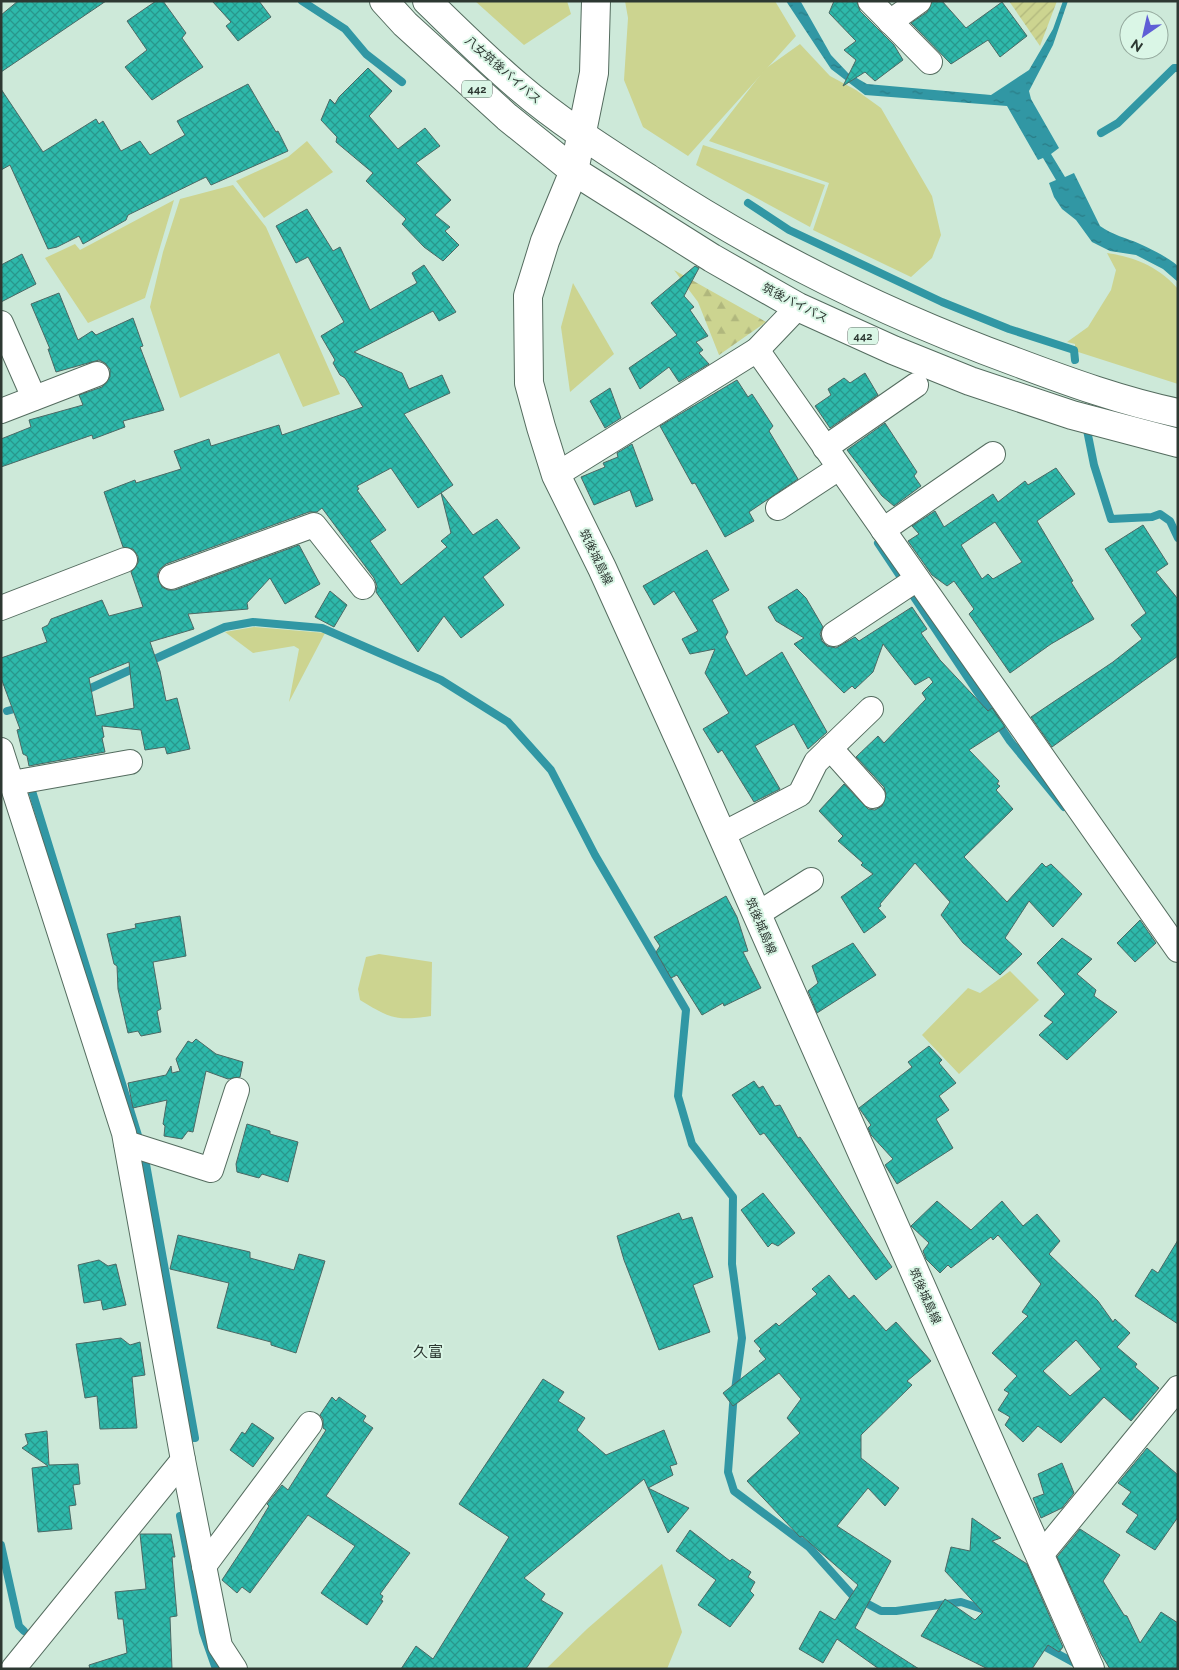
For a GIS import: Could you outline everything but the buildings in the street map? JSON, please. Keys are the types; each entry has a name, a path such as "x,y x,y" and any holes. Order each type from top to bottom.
{"main road":[{"name":"442","path":"384,1 405,24 507,117 574,171"},
{"name":"八女筑後バイパス","path":"427,1 519,87 581,135"},
{"name":"筑後城島線","path":"596,1 594,73 574,171 545,241 528,296 529,383 556,475 602,568 1090,1669"},
{"name":"442","path":"581,135 752,243 839,288 988,352 1099,393 1178,413"},
{"name":"筑後バイパス","path":"574,171 712,258 798,306 894,350 970,381 1072,415 1178,443"}],"street":[{"path":"870,1 930,62"},
{"path":"890,22 919,1"},
{"path":"556,475 757,350 798,306"},
{"path":"1,323 34,398"},
{"path":"757,350 1178,950"},
{"path":"1,411 97,374"},
{"path":"825,448 916,385"},
{"path":"883,530 994,454"},
{"path":"778,508 840,468"},
{"path":"171,577 314,525 363,587"},
{"path":"1,608 125,560"},
{"path":"834,634 917,579"},
{"path":"721,835 800,794 816,762 870,709"},
{"path":"830,748 873,796"},
{"path":"1,750 126,1143 183,1460 220,1646 235,1669"},
{"path":"12,783 130,762"},
{"path":"756,915 811,880"},
{"path":"126,1143 210,1170 237,1090"},
{"path":"1041,1555 1178,1388"},
{"path":"204,1566 310,1424"},
{"path":"13,1669 183,1460"}],"green space":[{"path":"475,1 567,1 571,14 524,45"},
{"path":"625,1 775,1 796,36 688,156 643,127 624,80 628,18"},
{"path":"1009,1 1057,1 1040,46"},
{"path":"800,44 830,76 856,90 881,108 932,196 941,235 932,258 911,277 813,230 829,183 709,141 765,69"},
{"path":"307,141 333,172 264,218 236,181 288,157"},
{"path":"703,145 825,185 810,227 696,165"},
{"path":"233,185 266,227 340,394 303,407 279,353 180,398 150,307 163,252 180,199"},
{"path":"174,200 145,298 88,323 45,258 75,244 80,250"},
{"path":"1107,253 1127,257 1146,264 1171,281 1178,289 1178,384 1075,351 1075,344 1067,342 1088,327 1111,290 1116,270"},
{"path":"674,270 766,322 719,355 698,302"},
{"path":"573,283 614,354 570,392 561,327"},
{"path":"254,627 325,633 289,702 299,649 294,646 253,653 225,632"},
{"path":"379,954 432,962 431,1016 394,1017 360,1000 358,989 366,957"},
{"path":"1010,971 1039,1000 959,1074 922,1035 968,988 980,993"},
{"path":"662,1564 682,1632 667,1669 546,1669 587,1629"}],"water":[{"path":"786,1 801,2 831,55 848,73 867,84 991,95 1029,70 1053,29 1063,1 1068,1 1053,45 1029,91 1031,99 1059,148 1051,154 1065,177 1074,173 1100,226 1155,251 1173,262 1178,266 1178,282 1163,269 1136,255 1110,251 1092,242 1076,220 1062,209 1054,197 1049,183 1056,180 1043,158 1038,160 1007,106 865,95 831,69"}],"waterway":[{"path":"302,1 345,29 366,54 402,82"},
{"path":"1101,133 1118,123 1174,68 1178,68"},
{"path":"748,203 789,230 942,302 1009,329 1074,350 1075,360"},
{"path":"1086,425 1094,465 1111,519 1152,517 1160,514 1170,521 1178,538"},
{"path":"878,543 1010,741 1064,807"},
{"path":"82,692 225,627 253,622 322,628 441,680 508,722 551,770 595,855 686,1010 678,1096 692,1144 733,1197 732,1264 742,1338 733,1405 728,1472 734,1491 809,1547 853,1596 881,1611 896,1611 961,1602 985,1610"},
{"path":"7,711 22,707"},
{"path":"32,791 140,1142"},
{"path":"144,1153 195,1438"},
{"path":"180,1516 203,1632 216,1669"},
{"path":"1,1545 19,1626 24,1631"},
{"path":"1038,1643 1080,1666"}],"district":[{"name":"久富","path":"428,1352"}]}
